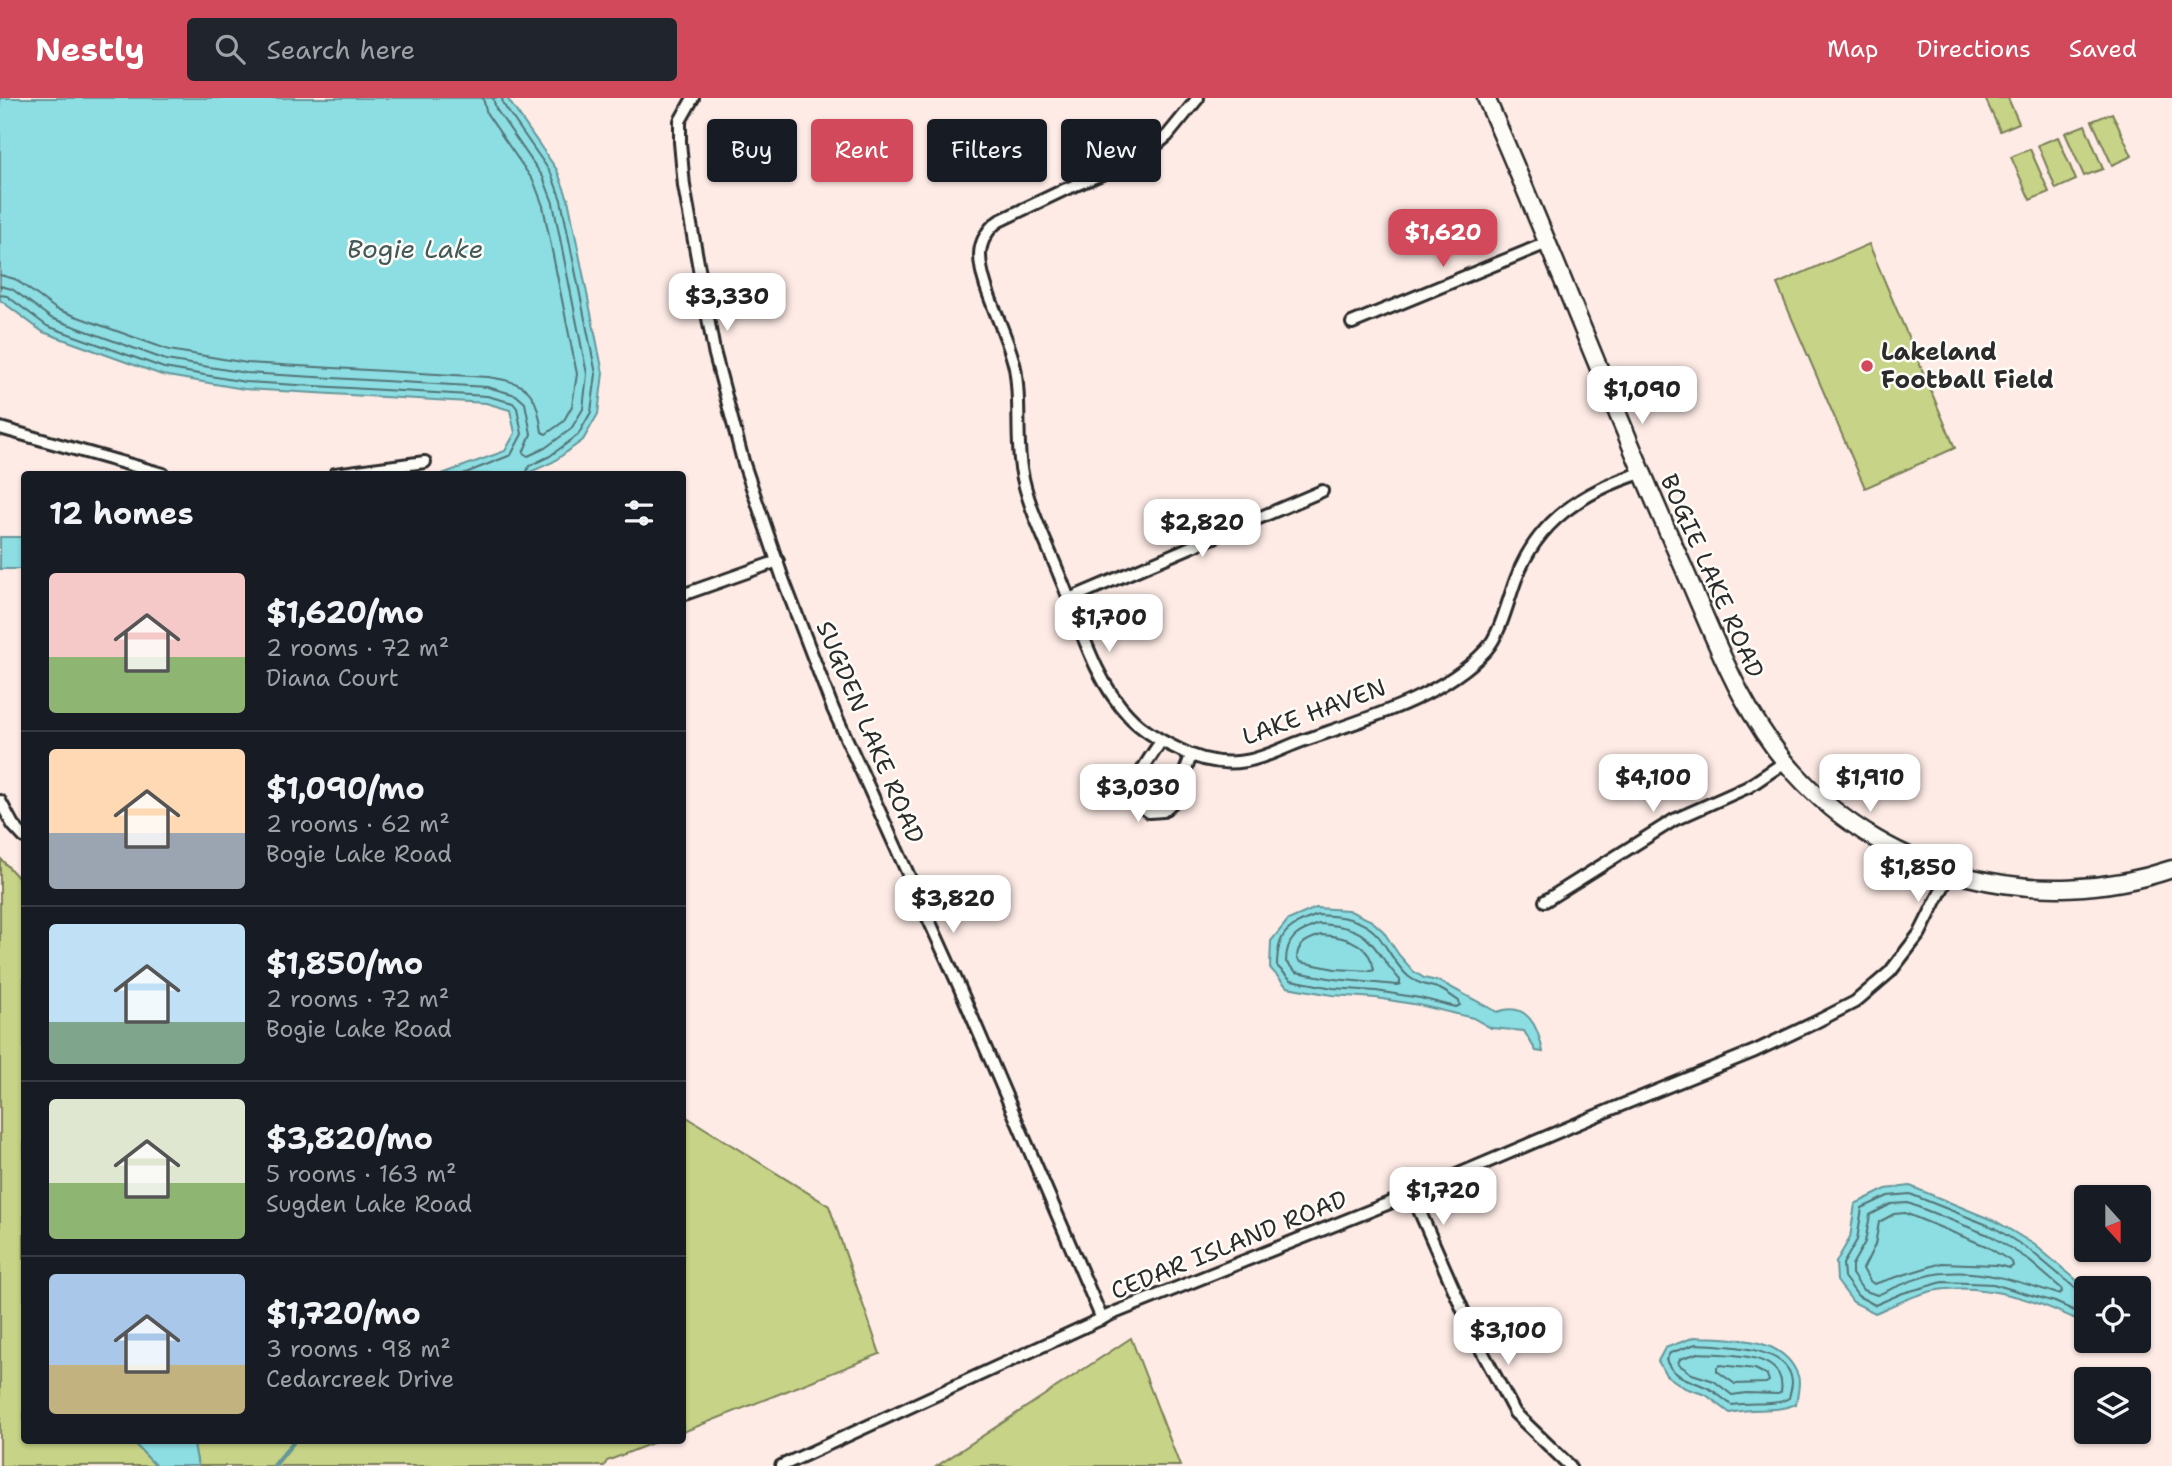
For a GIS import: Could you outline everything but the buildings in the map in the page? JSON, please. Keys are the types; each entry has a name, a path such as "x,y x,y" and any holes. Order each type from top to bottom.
{"main road":[{"name":"BOGIE LAKE ROAD","path":"1486,98 1524,184 1641,473 1734,682 1753,717 1785,762 1820,799 1866,834 1904,855 1950,873 2005,886 2070,889 2122,883 2172,870"}],"street":[{"name":"SUGDEN LAKE ROAD","path":"693,98 680,121 684,186 714,351 743,461 833,709 958,984 1102,1319"},
{"name":"LAKE HAVEN","path":"1198,98 1167,136 1149,151 999,221 993,225 981,244 981,266 1014,367 1021,470 1033,509 1107,686 1129,716 1161,741 1191,756 1215,761 1247,761 1424,694 1462,671 1488,648 1527,553 1542,532 1558,516 1582,499 1641,473"},
{"path":"1352,323 1547,243"},
{"path":"0,428 152,471"},
{"path":"358,471 425,462"},
{"path":"1069,599 1322,491"},
{"path":"686,594 778,561"},
{"path":"1161,741 1138,777 1133,790 1136,801 1149,812 1163,811 1173,802 1191,756"},
{"path":"1545,901 1674,820 1748,787 1785,762"},
{"path":"0,801 21,834"},
{"name":"CEDAR ISLAND ROAD","path":"781,1466 1102,1319 1412,1194 1755,1051 1812,1024 1855,1002 1890,972 1920,933 1950,873"},
{"path":"1412,1194 1476,1340 1515,1413 1570,1466"}],"green space":[{"path":"1985,98 2008,98 2019,123 2000,131"},
{"path":"2112,113 2132,156 2112,165 2092,121"},
{"path":"2085,125 2103,169 2084,176 2065,133"},
{"path":"2058,137 2076,180 2056,189 2038,145"},
{"path":"2030,149 2049,192 2030,200 2011,157"},
{"name":"Lakeland Football Field","path":"1869,244 1955,448 1865,488 1777,284"},
{"path":"0,858 21,881 21,1444 135,1444 156,1466 0,1466"},
{"path":"686,1117 829,1206 880,1354 686,1431"},
{"path":"1131,1338 1180,1466 937,1466"},
{"path":"194,1444 650,1444 607,1461 604,1466 198,1466"}],"water":[{"name":"Bogie Lake","path":"0,98 507,98 557,170 568,199 603,373 598,414 583,440 553,462 533,471 450,471 505,451 515,433 510,410 486,403 244,389 162,375 43,332 0,300"},
{"path":"0,537 21,537 21,569 0,569"},
{"path":"1316,908 1348,910 1372,921 1383,931 1413,971 1424,978 1441,982 1497,1012 1507,1009 1523,1013 1534,1025 1543,1052 1536,1051 1524,1031 1491,1028 1473,1018 1419,1005 1287,987 1270,968 1271,941 1288,920"},
{"path":"1910,1186 1997,1222 2035,1245 2074,1278 2074,1319 2018,1297 1964,1288 1929,1292 1875,1313 1853,1302 1837,1281 1836,1262 1850,1238 1855,1204 1886,1189"},
{"path":"1695,1337 1739,1339 1768,1346 1781,1353 1791,1363 1799,1379 1796,1404 1779,1409 1730,1413 1706,1395 1685,1388 1666,1375 1658,1361 1665,1348"},
{"path":"135,1444 194,1444 198,1466 156,1466"}],"waterway":[{"path":"274,1466 292,1444"}],"place":[{"name":"Lakeland Football Field","path":"1867,366"}]}
